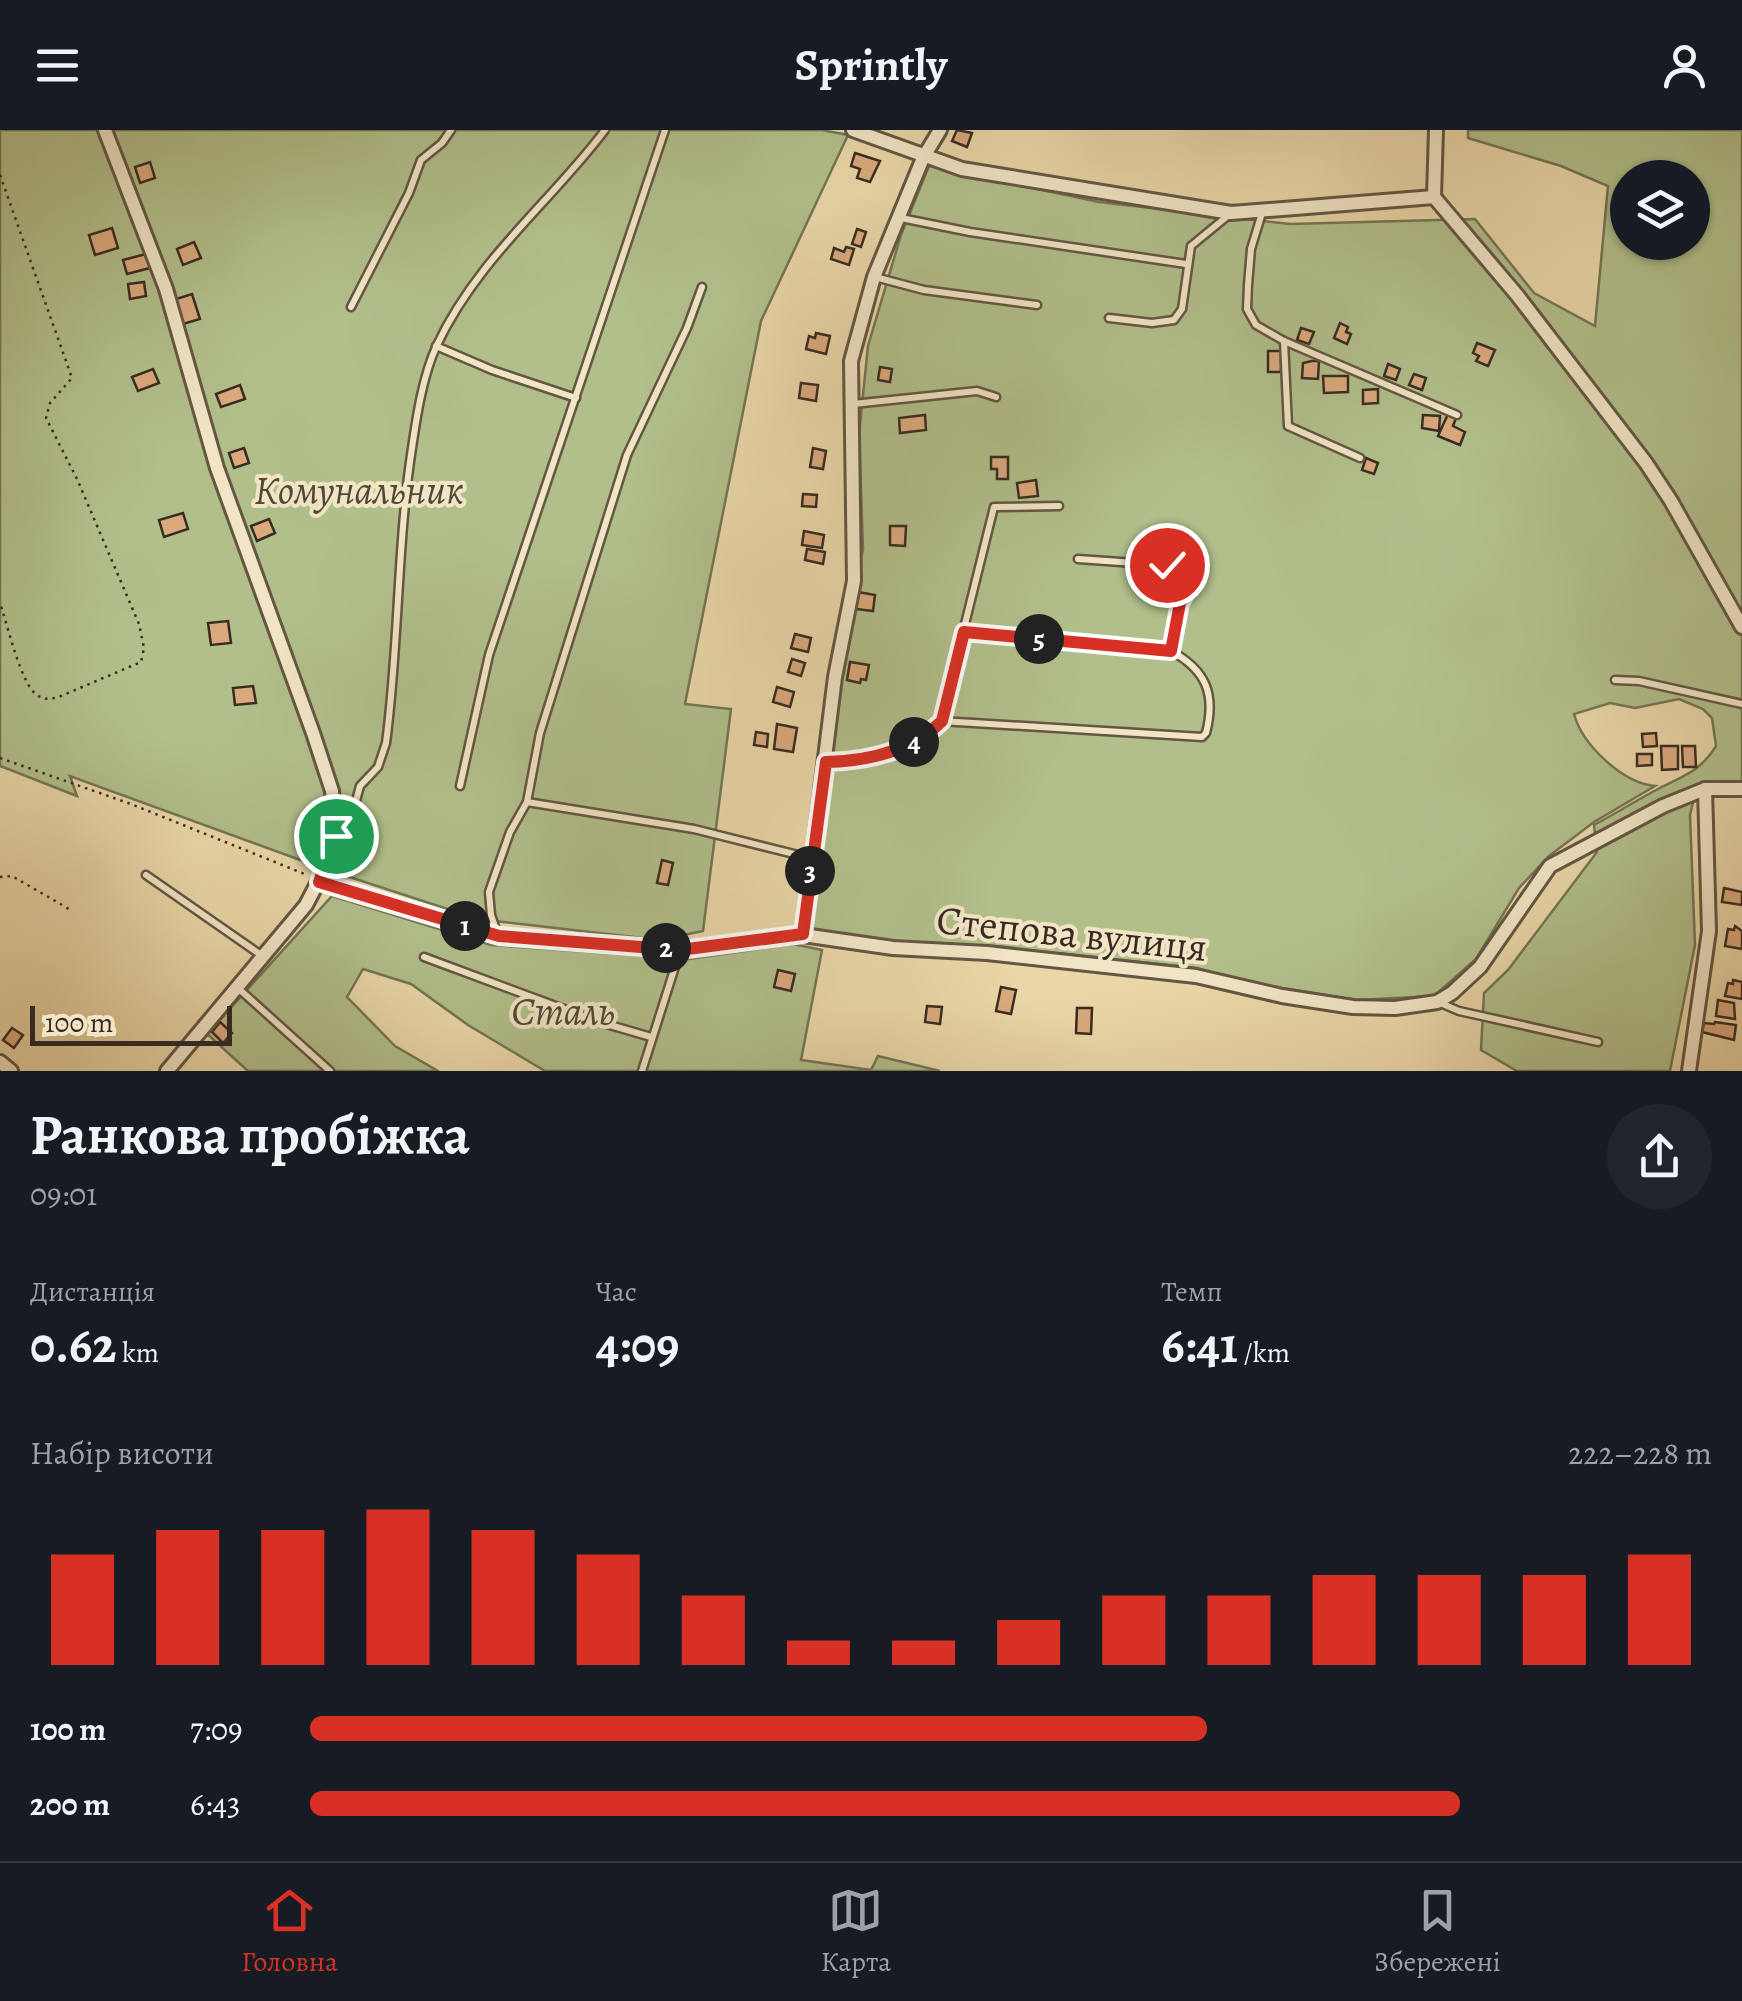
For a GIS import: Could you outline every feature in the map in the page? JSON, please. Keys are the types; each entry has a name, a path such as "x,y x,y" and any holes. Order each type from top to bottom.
{"street":[{"path":"105,130 166,288 216,468 332,791 336,836 306,905 168,1071"},
{"path":"854,130 923,158 998,176 1231,214 1434,197"},
{"path":"803,934 835,677 854,581 851,362 874,277 923,158 940,130"},
{"path":"1436,130 1434,197 1517,294 1646,463 1672,500 1742,626"},
{"path":"1437,1002 1480,967 1550,866 1663,806 1706,789 1742,789"},
{"path":"1689,1071 1709,931 1706,789"},
{"name":"Степова вулиця","path":"319,882 499,936 680,950 803,934 893,948 987,952 1196,976 1353,1007 1395,1008 1437,1002"},
{"path":"0,1062 11,1071"}],"lane":[{"path":"351,307 409,193 421,160 451,130"},
{"path":"336,836 351,819 360,786 378,767 386,743 406,489 417,414 436,346 475,282 525,218 606,130"},
{"path":"460,786 489,654 665,130"},
{"path":"1262,212 1252,248 1247,309 1256,325 1456,416"},
{"path":"1109,318 1152,323 1174,320 1182,309 1191,246 1231,214"},
{"path":"898,217 970,232 1186,264"},
{"path":"874,277 924,290 1037,305"},
{"path":"499,936 491,915 490,892 510,832 527,802 540,733 628,455 702,288"},
{"path":"1284,341 1288,426 1360,458"},
{"path":"436,346 576,398"},
{"path":"851,404 977,391 996,397"},
{"path":"826,762 878,756 922,739 942,721 994,507 1058,506"},
{"path":"1078,558 1192,567 1191,584 1180,603 1171,651"},
{"path":"942,721 1202,737 1208,726 1210,700 1197,667 1171,651 964,632"},
{"path":"1616,680 1638,681 1742,704"},
{"path":"527,802 694,829 812,858"},
{"path":"146,874 262,956"},
{"path":"642,1071 680,950"},
{"path":"424,958 596,1022 651,1036"},
{"path":"239,989 330,1071"},
{"path":"1437,1002 1459,1011 1598,1042"}],"path":[{"path":"0,175 72,378 50,403 46,418 77,478 140,624 144,648 141,662 49,700 39,697 24,674 0,603"},
{"path":"0,758 273,859 319,882"},
{"path":"0,877 12,876 69,908"}],"green space":[{"name":"Комунальник","path":"0,130 822,130 848,135 761,321 685,704 731,709 703,931 660,940 478,919 325,869 70,776 77,796 0,766"},
{"path":"1468,130 1742,130 1742,786 1697,786 1690,815 1695,945 1670,1071 1517,1071 1481,1050 1484,993 1508,970 1597,852 1594,825 1691,772 1716,746 1712,718 1703,709 1679,699 1635,708 1610,703 1574,714 1585,737 1605,760 1630,778 1655,786 1594,822 1549,856 1519,888 1476,959 1434,996 1356,1000 1240,981 1196,968 808,930 835,697 863,549 859,434 868,346 901,235 929,166 1099,202 1290,224 1475,219 1534,293 1595,326 1608,186 1561,166 1468,138"},
{"name":"Сталь","path":"332,896 491,945 689,959 793,944 822,950 801,1060 871,1070 878,1056 940,1071 545,1071 468,1025 411,984 363,969 347,997 395,1046 438,1071 248,1071 207,1034"}],"building":[{"path":"957,130 972,133 967,147 952,141"},
{"path":"855,153 880,161 870,182 857,178 860,169 851,166"},
{"path":"150,162 155,178 140,183 135,167"},
{"path":"112,228 118,248 95,255 89,235"},
{"path":"857,229 866,232 861,247 852,244"},
{"path":"194,242 201,258 183,265 177,249"},
{"path":"846,247 854,249 849,265 831,259 834,248 844,252"},
{"path":"146,254 150,268 127,274 123,260"},
{"path":"144,282 146,296 130,299 128,284"},
{"path":"192,294 200,319 183,324 176,299"},
{"path":"1340,323 1351,334 1347,344 1334,338"},
{"path":"1301,328 1314,332 1309,344 1297,340"},
{"path":"816,333 830,336 826,354 806,349 809,336 815,338"},
{"path":"1477,343 1495,350 1488,366 1476,361 1479,356 1473,353"},
{"path":"1268,351 1281,351 1281,372 1268,372"},
{"path":"1319,361 1318,379 1302,378 1303,363"},
{"path":"1388,364 1400,369 1396,380 1384,376"},
{"path":"880,367 892,369 890,382 878,380"},
{"path":"153,369 159,383 138,391 132,377"},
{"path":"1414,374 1426,378 1422,390 1409,385"},
{"path":"1323,376 1348,376 1348,392 1324,393"},
{"path":"801,383 818,385 816,401 799,398"},
{"path":"240,385 245,399 221,407 216,394"},
{"path":"1378,389 1378,403 1363,404 1363,390"},
{"path":"1448,414 1456,418 1453,426 1465,432 1460,445 1438,436"},
{"path":"925,415 926,430 900,433 899,418"},
{"path":"1423,415 1440,416 1439,431 1422,428"},
{"path":"244,448 249,463 234,468 229,453"},
{"path":"813,448 826,451 823,469 810,467"},
{"path":"991,457 1008,457 1008,479 997,479 997,469 991,469"},
{"path":"1366,458 1378,463 1374,474 1362,470"},
{"path":"1036,480 1038,496 1019,498 1017,483"},
{"path":"803,494 817,495 816,507 802,506"},
{"path":"183,513 188,529 164,537 159,520"},
{"path":"269,519 275,533 257,541 251,526"},
{"path":"890,526 906,526 905,546 890,545"},
{"path":"804,531 824,535 822,548 802,545"},
{"path":"807,549 825,552 823,564 805,560"},
{"path":"858,592 875,595 873,611 856,609"},
{"path":"228,621 231,643 211,645 208,623"},
{"path":"795,634 811,638 808,652 791,648"},
{"path":"792,659 805,663 801,676 788,672"},
{"path":"850,662 869,665 866,680 847,680"},
{"path":"253,686 256,703 235,705 233,688"},
{"path":"777,687 794,692 790,707 773,702"},
{"path":"777,724 797,728 793,752 774,749"},
{"path":"756,732 768,734 767,747 754,745"},
{"path":"1656,733 1657,746 1643,747 1642,734"},
{"path":"1661,746 1678,746 1678,769 1662,770"},
{"path":"1682,746 1695,746 1696,767 1683,767"},
{"path":"1637,754 1652,754 1652,765 1637,766"},
{"path":"662,860 673,863 668,885 657,883"},
{"path":"1724,888 1742,892 1742,905 1722,902"},
{"path":"1735,926 1742,931 1742,949 1725,946 1728,929 1734,930"},
{"path":"778,970 795,974 791,991 774,987"},
{"path":"1733,980 1742,982 1742,999 1725,996 1728,983 1733,984"},
{"path":"1001,987 1016,990 1011,1014 996,1011"},
{"path":"1718,1000 1734,1003 1735,1019 1716,1016"},
{"path":"927,1006 942,1007 940,1024 925,1022"},
{"path":"1077,1008 1092,1008 1091,1034 1076,1033"},
{"path":"220,1022 232,1033 223,1043 212,1032"},
{"path":"1704,1023 1736,1025 1734,1040 1702,1032"},
{"path":"12,1028 23,1035 14,1048 3,1040"}],"route":[{"path":"336,836 319,882 499,936 680,950 803,934 826,762 878,756 922,739 933,730 942,721 964,632 1171,651 1180,603 1191,584 1192,567 1167,565"}]}
